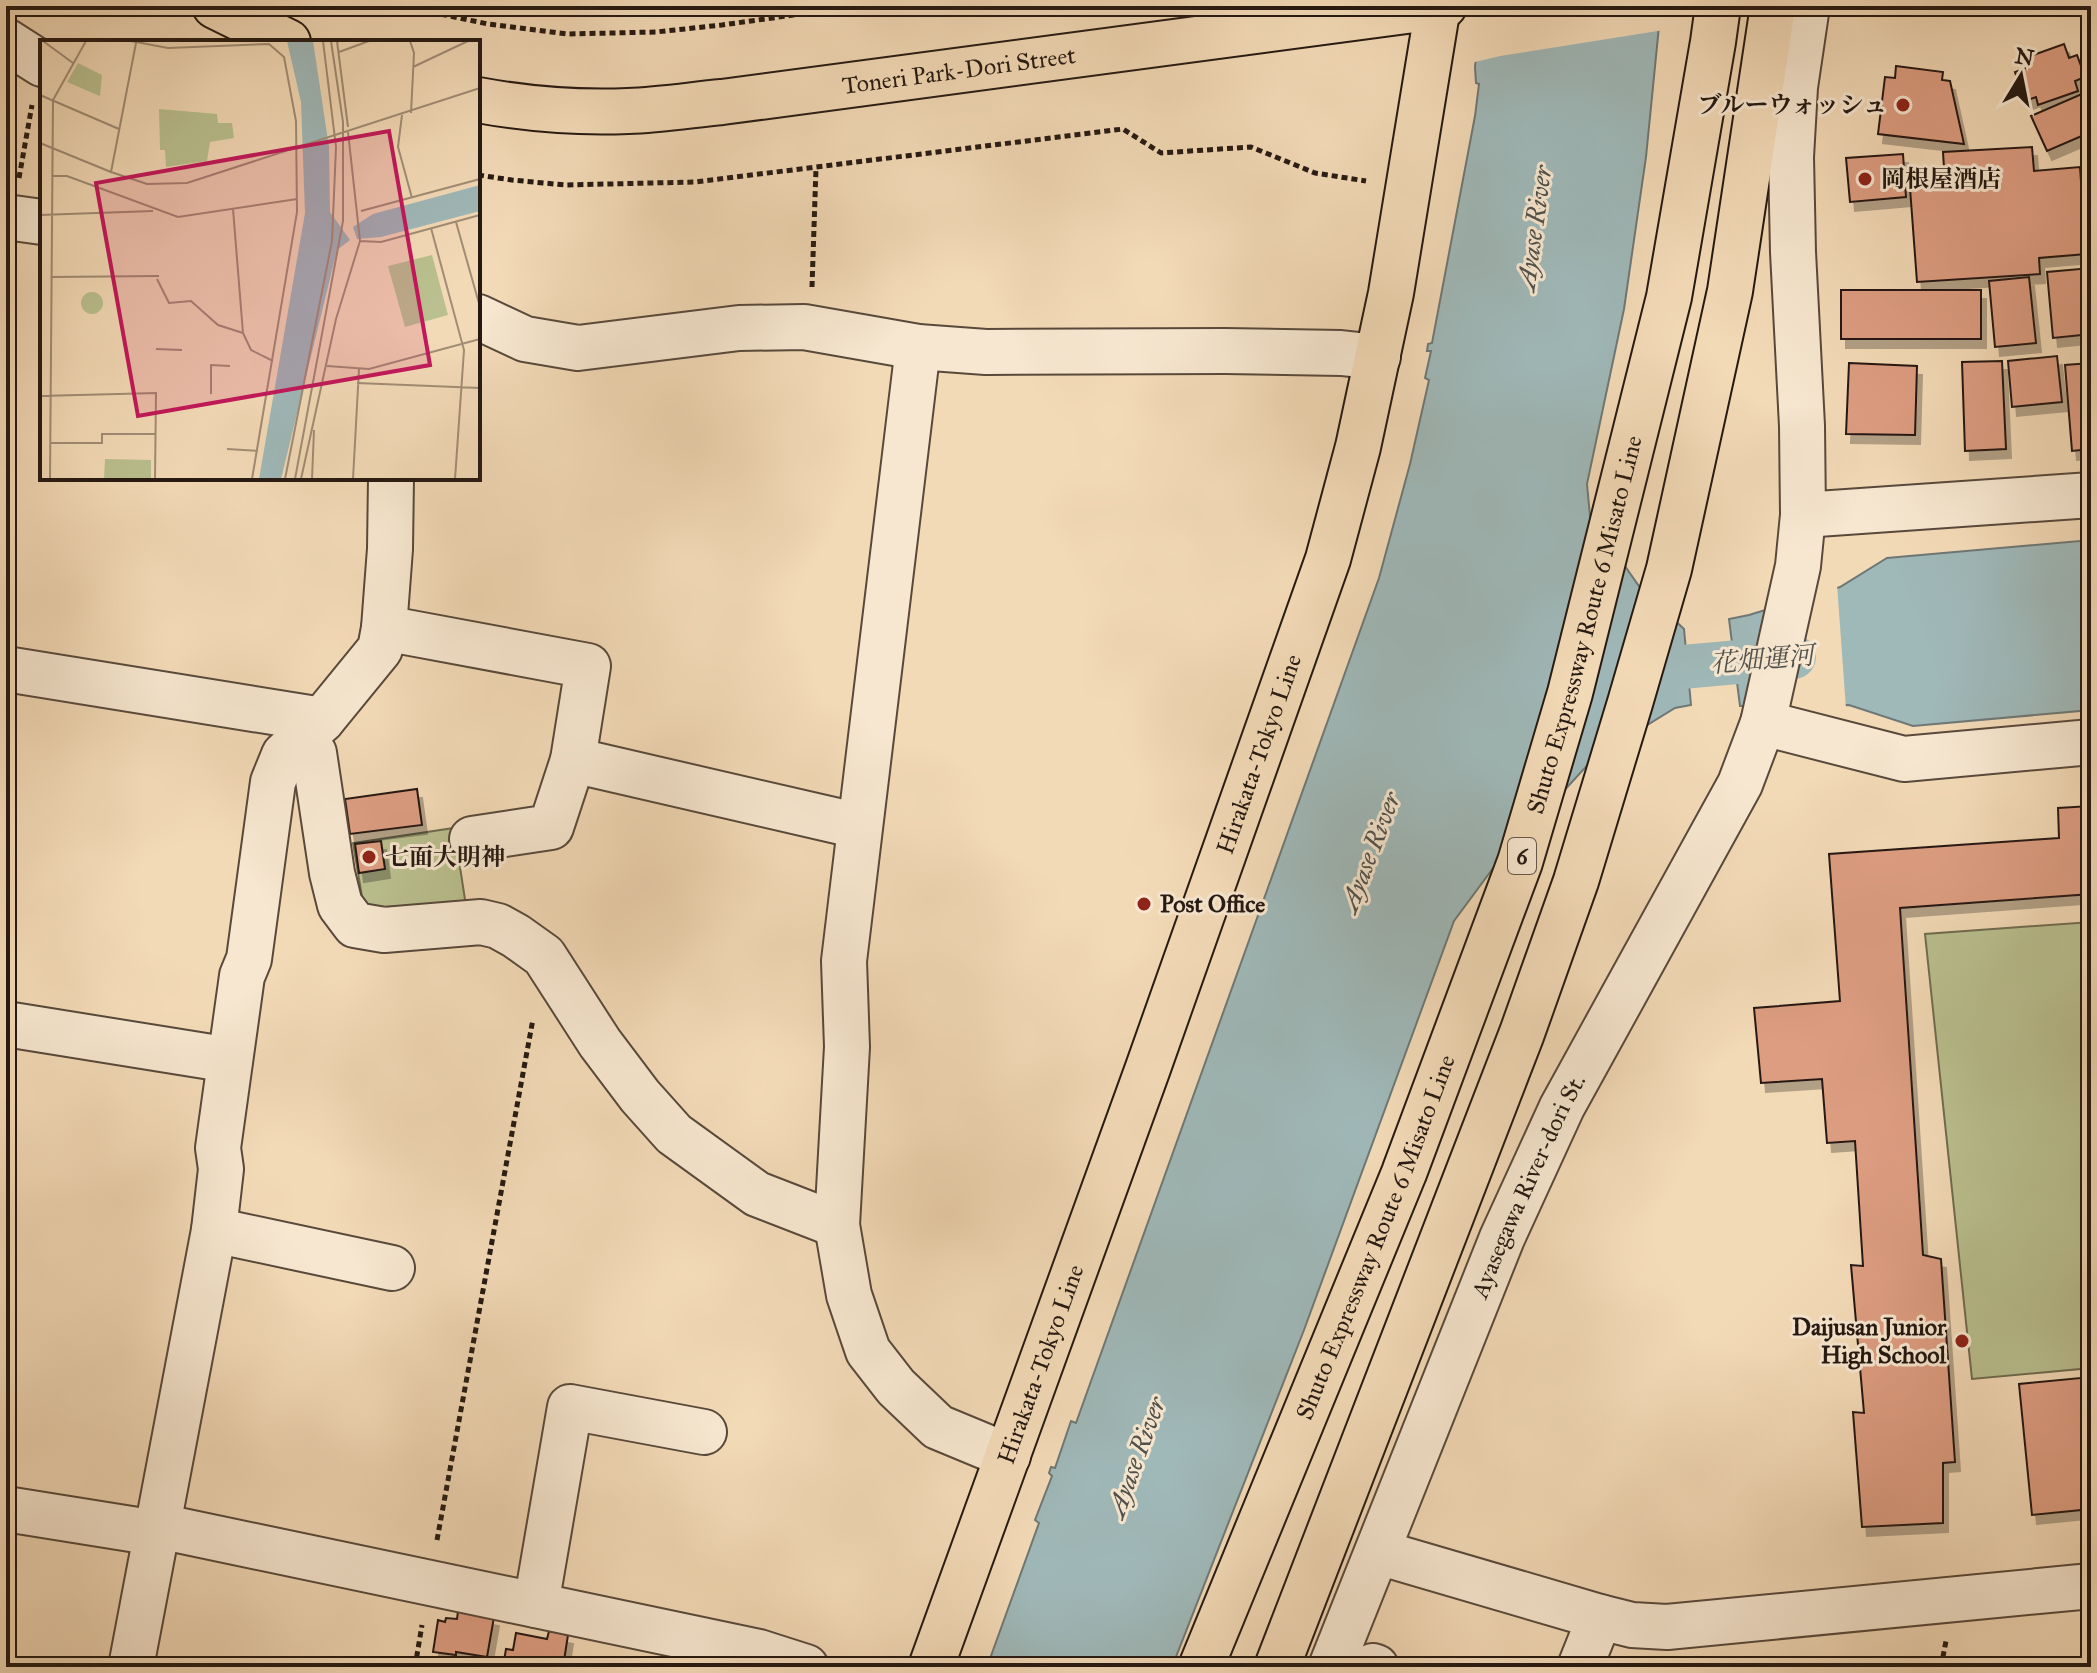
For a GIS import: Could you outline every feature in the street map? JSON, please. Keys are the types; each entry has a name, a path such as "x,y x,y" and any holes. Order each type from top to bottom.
{"main road":[{"path":"215,6 284,40"},
{"name":"Toneri Park-Dori Street","path":"480,100 574,111 629,111 722,102 1440,6"},
{"name":"Hirakata-Tokyo Line","path":"931,1667 1328,559 1378,357 1440,6"},
{"name":"Shuto Expressway Route 6 Misato Line","path":"1201,1667 1404,1173 1520,862 1570,693 1669,297 1718,6"},
{"path":"1277,1667 1522,1033 1576,881 1630,703 1669,569 1730,291 1773,6"}],"street":[{"name":"Ayasegawa River-dori St.","path":"1331,1667 1502,1238 1562,1107 1740,784 1766,715 1798,566 1803,515 1791,157 1795,87 1807,6"},
{"path":"480,318 525,339 578,348 739,328 804,327 918,347 986,352 1341,353 1378,357"},
{"path":"918,347 844,961 847,1047 837,1225 849,1295 868,1351 896,1387 938,1427 1008,1456"},
{"path":"131,1667 214,1230 221,1169 218,1148 242,976 249,959 273,782 284,755 312,729 380,649 390,549 391,480"},
{"path":"1803,515 2091,495"},
{"path":"384,628 588,666 573,760 551,827 472,839"},
{"path":"6,669 312,729"},
{"path":"1766,715 1904,759 2091,742"},
{"path":"312,729 332,873 340,905 355,925 384,930 481,922 498,926 516,936 544,956 600,1043 640,1096 674,1134 757,1194 837,1225"},
{"path":"573,760 859,826"},
{"path":"6,1024 230,1060"},
{"path":"214,1230 392,1268"},
{"path":"536,1605 570,1407 704,1432"},
{"path":"6,1509 156,1533 173,1529 759,1652 806,1667"},
{"path":"1378,1552 1600,1617 1632,1625 1667,1627 2091,1586"},
{"path":"1580,1667 1600,1617"}],"path":[{"path":"402,6 488,24 567,34 656,32 858,6"},
{"path":"20,219 29,55"},
{"path":"480,175 598,185 695,182 1123,129 1161,153 1251,147 1315,173 1379,182"},
{"path":"804,327 812,288 816,168"},
{"path":"415,1667 544,956"}],"green space":[{"path":"454,828 466,906 364,909 353,843"},
{"path":"2091,922 2091,1368 1972,1379 1925,934"}],"water":[{"name":"Ayase River","path":"1481,6 1661,6 1646,157 1624,309 1587,484 1590,516 1641,589 1684,629 1691,705 1675,708 1594,758 1494,867 1454,921 1304,1330 1172,1667 987,1667 1039,1523 1035,1520 1052,1476 1049,1473 1051,1467 1055,1468 1071,1421 1076,1423 1379,578 1429,380 1425,378 1431,351 1427,351 1428,344 1432,343 1475,116 1479,84 1476,83 1475,67"},
{"path":"2091,540 2091,710 1913,726 1849,705 1740,706 1729,619 1840,587 1887,558"}],"pier":[{"path":"1477,6 1665,6 1664,30 1471,63"},
{"path":"1837,584 1846,709 1745,707 1765,606"}],"building":[{"path":"2064,44 2069,58 2077,55 2085,77 2075,81 2078,91 2038,105 2036,97 2025,101 2015,72 2029,67 2025,58"},
{"path":"1896,66 1943,72 1942,80 1950,81 1964,144 1878,134 1885,77 1895,78"},
{"path":"2091,90 2091,132 2047,151 2031,116"},
{"path":"2032,147 2034,171 2080,167 2086,254 2039,258 2040,274 1917,282 1910,188 1945,185 1943,152"},
{"path":"1903,154 1906,197 1850,202 1846,158"},
{"path":"2091,268 2091,334 2053,338 2047,272"},
{"path":"2029,277 2036,343 1995,347 1989,281"},
{"path":"1841,290 1981,290 1981,339 1841,339"},
{"path":"2057,356 2062,402 2012,407 2008,361"},
{"path":"2002,361 2006,449 1965,451 1962,362"},
{"path":"1849,363 1917,366 1915,435 1846,434"},
{"path":"2091,363 2091,449 2072,451 2065,365"},
{"path":"417,789 422,825 350,834 345,799"},
{"path":"2091,806 2091,894 1900,908 1923,1255 1941,1259 1955,1462 1943,1463 1943,1523 1862,1527 1853,1412 1864,1413 1851,1265 1863,1266 1855,1141 1827,1143 1822,1079 1761,1083 1754,1008 1840,1001 1829,854 2059,838 2058,808"},
{"path":"381,841 385,869 359,873 355,844"},
{"path":"2091,1377 2091,1509 2032,1515 2019,1384"},
{"path":"458,1611 494,1617 487,1657 433,1652 438,1620 457,1619"},
{"path":"549,1631 568,1635 563,1667 503,1667 506,1649 513,1650 516,1633 547,1639"},
{"path":"432,1659 477,1667 431,1667"}],"waterway":[{"name":"花畑運河","path":"1627,672 1794,657"}],"place":[{"name":"ブルーウォッシュ","path":"1903,105"},
{"name":"岡根屋酒店","path":"1865,179"},
{"name":"七面大明神","path":"369,857"},
{"name":"Post Office","path":"1144,904"},
{"name":"Daijusan Junior High School","path":"1962,1341"}]}
